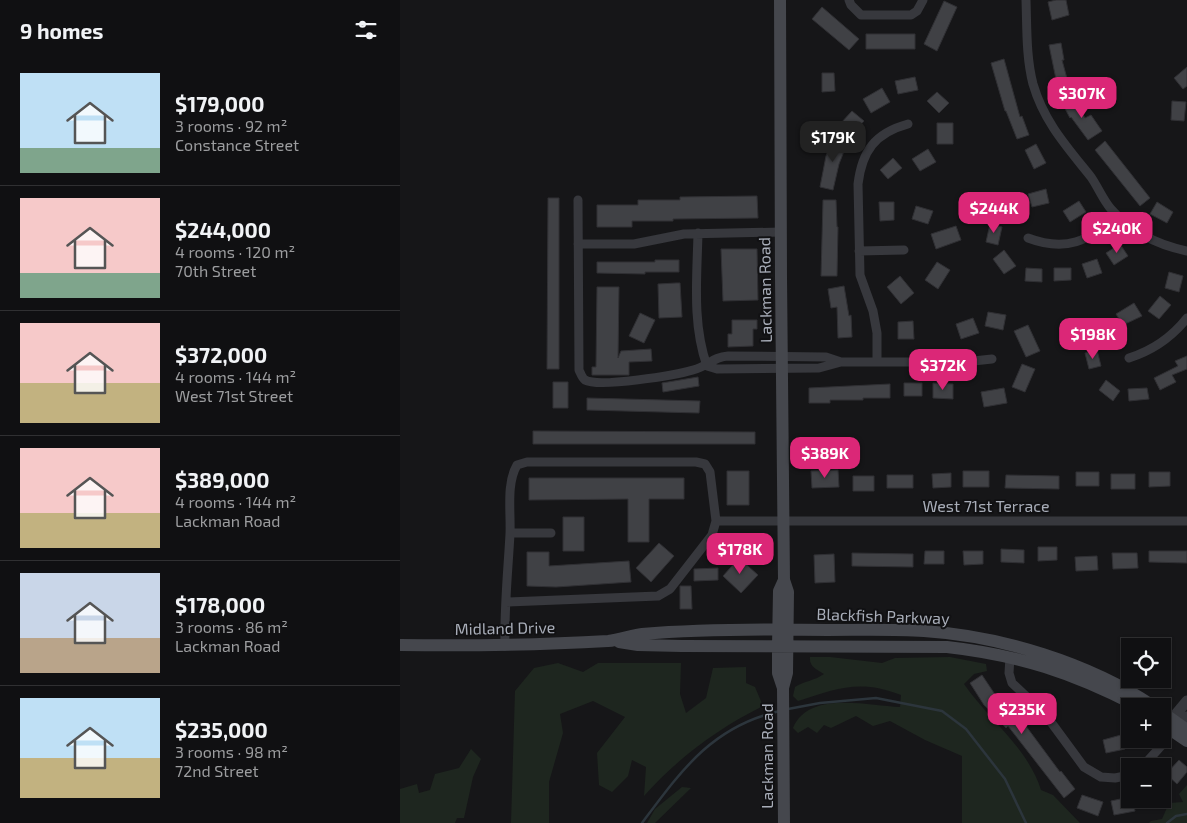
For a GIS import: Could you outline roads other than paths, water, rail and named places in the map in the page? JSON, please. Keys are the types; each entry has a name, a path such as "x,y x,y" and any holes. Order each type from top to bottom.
{"main road":[{"name":"Lackman Road","path":"780,0 784,580 779,591 783,629 778,673 783,688 784,823"},
{"name":"Midland Drive","path":"612,641 639,634 699,630 783,629"},
{"name":"Blackfish Parkway","path":"783,629 924,631 978,638 1006,644 1067,663 1139,698"},
{"name":"Midland Drive","path":"400,645 504,646 612,641 638,645 782,646"},
{"name":"Blackfish Parkway","path":"782,646 947,647 1010,657 1070,674 1121,698"},
{"path":"1175,723 1187,741"}],"street":[{"path":"849,0 851,5 861,15 911,15 923,0"},
{"path":"1026,0 1030,66 1033,83 1046,119 1060,141 1092,178 1116,214 1130,227 1146,238 1187,251"},
{"path":"877,361 875,322 860,275 858,184 866,154 880,136 908,124"},
{"path":"578,200 579,370 586,381 613,382 692,371 707,366 717,357 783,363"},
{"path":"1028,238 1052,244 1082,240 1098,231 1116,214"},
{"path":"578,244 634,244 698,234 781,232"},
{"path":"698,234 696,304 702,352 707,366"},
{"path":"859,251 904,250"},
{"path":"1128,358 1151,349 1177,330 1187,320"},
{"path":"707,366 717,369 826,357 841,362 964,362 992,359"},
{"path":"504,646 506,602 510,532 512,474 517,465 527,462 696,462 705,464 710,472 716,522 712,536 670,589 658,596 506,602"},
{"name":"West 71st Terrace","path":"716,522 784,520 1187,520"},
{"path":"510,532 551,533"},
{"path":"1010,657 1009,674 1012,684 1045,714 1084,767 1100,777 1121,777"},
{"path":"1150,758 1162,745 1187,700"}],"waterway":[{"path":"788,709 820,703 876,698 942,711 966,729 1005,779 1026,823"},
{"path":"642,823 685,769 717,739 756,718 780,711"},
{"path":"1167,823 1176,816 1187,814"}]}
